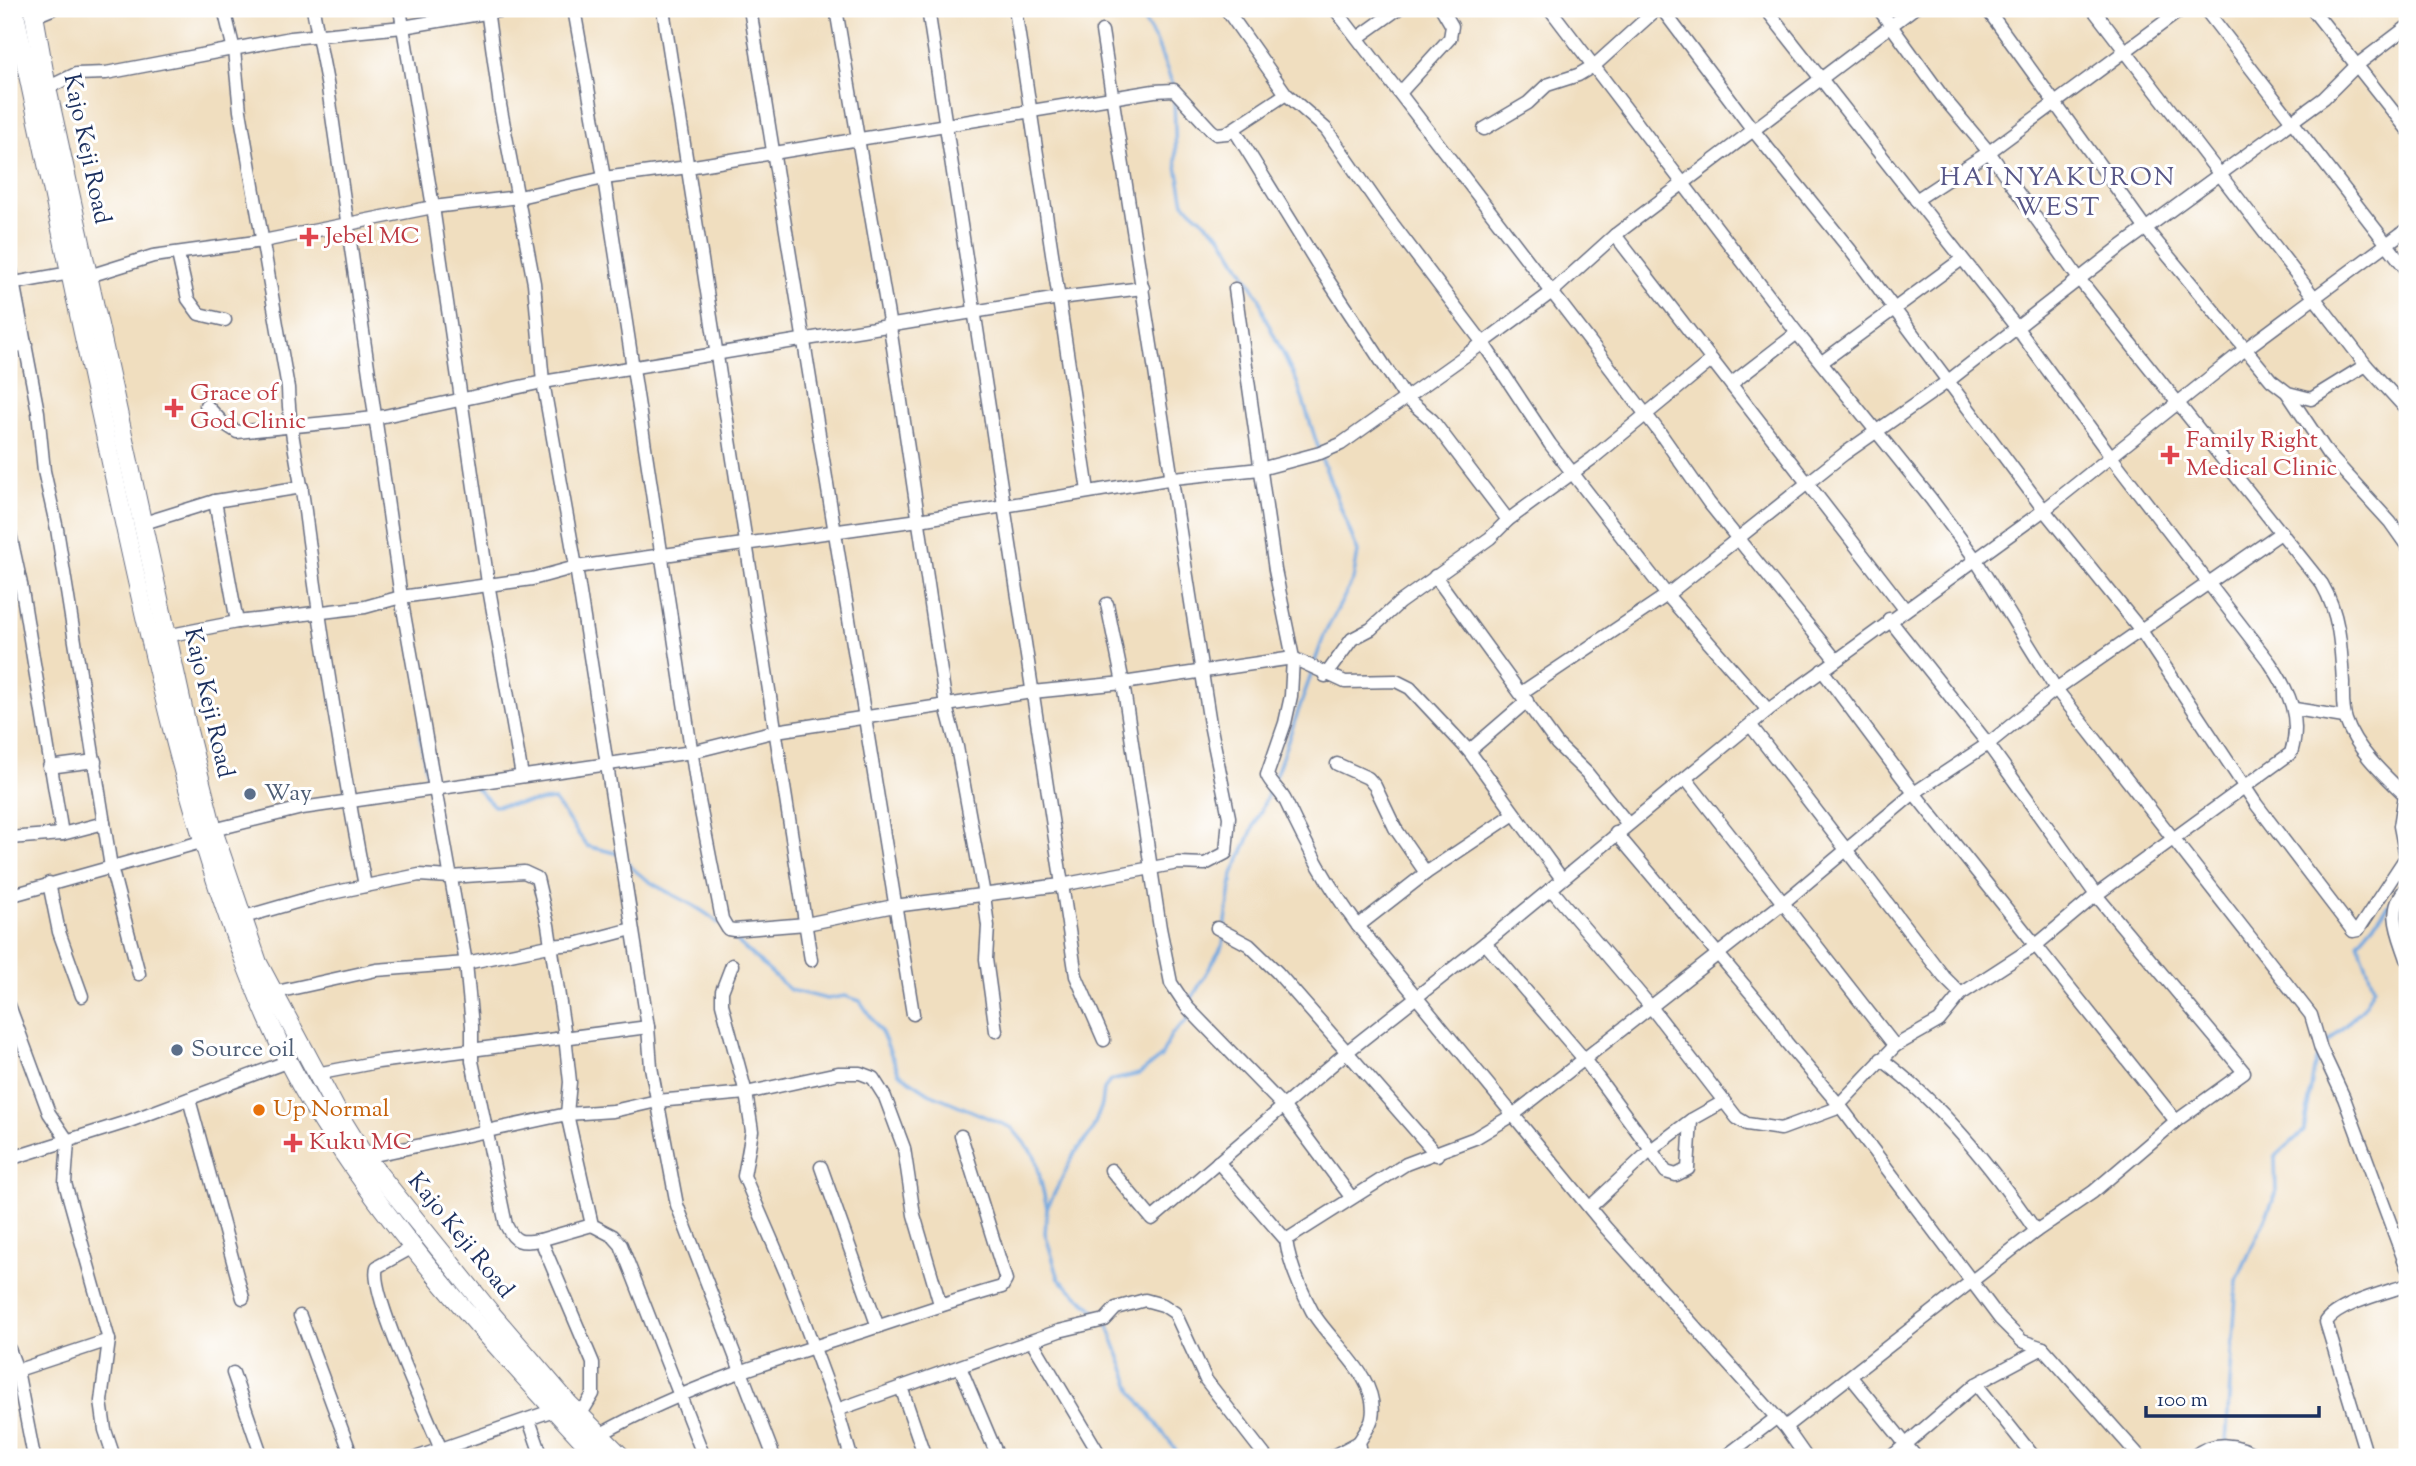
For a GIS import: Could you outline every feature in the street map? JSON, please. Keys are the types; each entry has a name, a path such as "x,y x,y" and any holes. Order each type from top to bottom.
{"main road":[{"name":"Kajo Keji Road","path":"14,9 15,42 207,836 258,1000 311,1102 400,1215 622,1457"},
{"name":"Kajo Keji Road","path":"34,13 47,88 144,523 159,638"},
{"name":"Kajo Keji Road","path":"207,836 272,993 316,1074 400,1215 413,1247 505,1357 598,1457"}],"street":[{"path":"34,13 52,9"},
{"path":"224,9 234,50 237,93 288,388 289,426 302,487 318,612 365,887"},
{"path":"313,9 401,597 466,963 472,1061 506,1225 514,1240 519,1243 540,1240 592,1225 613,1236 621,1245 704,1457"},
{"path":"400,9 433,207 488,583 522,776"},
{"path":"47,88 76,74 106,73 234,50 402,27 487,10 509,9"},
{"path":"574,9 604,178 692,752 724,925 734,930 806,924 894,906 1061,886 1178,863 1205,864 1226,853 1230,817 1210,724 1174,478 1102,31"},
{"path":"663,9 811,960"},
{"path":"750,9 832,532 913,1013"},
{"path":"836,9 890,327 946,706 957,747 984,895 988,926 986,959 996,1031"},
{"path":"928,9 1061,886 1078,985 1104,1040"},
{"path":"1015,9 1088,491"},
{"path":"1226,9 1286,94 1326,129 1385,214 1483,343 1550,444 1667,595 1768,710"},
{"path":"1335,9 1359,37 1709,503 1836,660"},
{"path":"1359,37 1398,9"},
{"path":"1400,93 1450,38 1452,26 1442,9"},
{"path":"1550,9 1797,333 1974,557 2056,689 2311,1015 2321,1049 2344,1098 2407,1268"},
{"path":"1484,129 1528,103 1547,85 1578,75 1595,65 1659,9 1893,309 2044,510 2140,629 2245,788 2353,931 2358,930 2406,857 2400,826 2405,795 2351,733 2344,717 2339,625 2333,602 2181,403 2078,279 1989,152 1942,96 1879,9"},
{"path":"1551,889 1651,1007 1723,1101 1747,1124 1790,1128 1840,1106 1895,1045 1939,1021 1961,993 2035,946 2096,895 2245,788 2272,764 2291,753 2295,709 2287,689 2270,663 2112,458 2017,328 1766,9"},
{"path":"159,638 237,622 365,607 401,597 532,579 576,567 919,520 1003,503 1259,468 1320,453 1341,444 1552,292 1615,235 1913,9"},
{"path":"1987,9 2146,229 2244,350 2288,393 2328,454 2390,522 2407,546"},
{"path":"2094,9 2366,365 2407,410"},
{"path":"1916,200 1989,152 2182,9"},
{"path":"2205,9 2407,270"},
{"path":"2312,9 2407,129"},
{"path":"487,10 500,105 534,283 543,382 576,567 648,1027 657,1101 677,1205 774,1457"},
{"path":"1469,751 1523,700 1667,595 1808,482 1947,382 2078,279 2324,98 2357,65 2407,27"},
{"path":"89,275 153,256 262,241 433,207 519,197 604,178 1174,90 1216,134 1234,129 1286,94"},
{"path":"1234,129 1318,265 1405,397 1432,420 1508,520"},
{"path":"1111,1170 1152,1219 1348,1051 1485,943 1768,710 1974,557 2044,510 2244,350 2407,229"},
{"path":"1615,235 1905,608"},
{"path":"178,254 188,299 199,314 225,320"},
{"path":"1822,362 1962,259"},
{"path":"9,260 38,412 44,471 57,529 111,867 139,974"},
{"path":"12,284 69,273"},
{"path":"206,405 223,423 237,432 375,418 543,382 1059,298 1143,288"},
{"path":"1236,289 1259,468 1293,659 1285,723 1267,775 1284,799 1324,880 1358,926 1590,1207 1781,1423 1806,1457"},
{"path":"1731,384 1797,333"},
{"path":"9,347 26,344"},
{"path":"1325,676 1352,639 1371,629 1399,603 1490,538 1508,520 1593,458 1712,360"},
{"path":"2288,393 2301,399 2311,399 2366,365"},
{"path":"144,523 215,501 302,487"},
{"path":"215,501 237,622"},
{"path":"9,529 15,584 62,834"},
{"path":"1286,1240 1406,1164 1437,1155 1513,1115 1783,903 1914,793 1988,744 2056,689 2140,629 2282,532"},
{"path":"1436,576 1557,744 1587,773 1628,824"},
{"path":"1107,604 1123,683 1168,975 1177,995 1284,1107 1351,1197"},
{"path":"1725,1457 1851,1377 2036,1231 2093,1192 2176,1121 2244,1072 2096,895 1988,744 1889,619"},
{"path":"9,896 302,808 606,766 692,752 776,731 1032,692 1123,683 1293,659 1325,676 1345,682 1396,681 1410,688 1469,751 1562,879"},
{"path":"1822,670 1914,793 2176,1121"},
{"path":"1523,700 1536,722 1536,731"},
{"path":"2295,709 2344,717"},
{"path":"1751,726 1848,848 1944,976 1961,993"},
{"path":"49,767 95,761"},
{"path":"1337,764 1368,778 1375,786 1395,828 1426,873"},
{"path":"1686,779 1895,1045"},
{"path":"1358,926 1426,873 1514,814"},
{"path":"9,838 62,834 104,823"},
{"path":"1616,833 1771,1017 1786,1042 1840,1106 1971,1281 2022,1341 2043,1348 2140,1457"},
{"path":"241,918 419,875 450,877 524,872 534,875 548,925 549,946 565,1036 570,1082 567,1114 578,1152 592,1225"},
{"path":"49,883 59,932 82,996"},
{"path":"2407,887 2394,908 2395,923 2407,959"},
{"path":"272,993 376,970 466,963 549,946 575,944 632,929"},
{"path":"1221,929 1249,945 1277,972 1437,1155"},
{"path":"1485,943 1584,1059 1666,1172 1676,1175 1688,1169 1691,1120"},
{"path":"732,965 722,991 722,1004 746,1093 752,1142 744,1177 788,1279 837,1410 851,1457"},
{"path":"9,1005 49,1113 68,1141 65,1183 109,1340 101,1401 105,1430 114,1457"},
{"path":"316,1074 378,1062 648,1027"},
{"path":"1881,1059 1912,1082 1994,1171 2036,1231"},
{"path":"9,1159 188,1099 289,1061"},
{"path":"365,1157 486,1129 567,1114 613,1111 657,1101 746,1093 838,1073 859,1073 873,1079 885,1097 904,1148 914,1215 940,1304"},
{"path":"188,1099 243,1298"},
{"path":"1590,1207 1651,1150 1691,1120 1723,1101"},
{"path":"601,1434 635,1415 742,1372 940,1304 1002,1287 1006,1283 961,1136"},
{"path":"1218,1162 1286,1240 1288,1254 1313,1312 1351,1359 1369,1392 1373,1418 1359,1442 1331,1457"},
{"path":"821,1167 878,1327"},
{"path":"540,1240 554,1266 593,1363 593,1394 581,1414"},
{"path":"413,1247 375,1270 394,1336 442,1453"},
{"path":"2367,1457 2326,1322 2329,1317 2361,1301 2407,1285"},
{"path":"837,1410 1083,1323 1105,1320 1116,1308 1145,1300 1163,1305 1175,1313 1206,1380 1266,1457"},
{"path":"300,1317 352,1457"},
{"path":"13,1371 109,1340"},
{"path":"1032,1341 1101,1457"},
{"path":"1891,1457 1976,1384 2043,1348"},
{"path":"9,1349 34,1457"},
{"path":"960,1367 998,1457"},
{"path":"233,1373 262,1457"},
{"path":"1851,1377 1916,1457"},
{"path":"1976,1384 2034,1457"},
{"path":"901,1387 925,1457"},
{"path":"418,1457 442,1453 554,1410"},
{"path":"529,1420 542,1457"},
{"path":"1359,1442 1362,1457"},
{"path":"2193,1457 2213,1447 2233,1445 2246,1448 2258,1457"}],"waterway":[{"path":"1137,9 1156,41 1174,88"},
{"path":"1174,96 1176,161 1184,203 1222,237 1259,297 1265,317 1297,382 1319,450"},
{"path":"1314,664 1325,633 1353,580 1358,552 1321,457"},
{"path":"1274,780 1312,672"},
{"path":"420,735 427,776"},
{"path":"475,787 494,806 554,800 587,846 619,854"},
{"path":"1225,928 1233,874 1271,787"},
{"path":"627,862 648,880 696,907 718,923"},
{"path":"2400,887 2407,873"},
{"path":"2324,1046 2363,1008 2374,987 2358,942 2391,903"},
{"path":"729,934 790,990 827,999 845,996 860,1001 882,1033 899,1073 929,1093 1012,1128 1035,1156 1047,1208"},
{"path":"1189,1003 1223,945 1224,936"},
{"path":"1102,1317 1059,1279 1045,1233 1047,1208 1074,1154 1091,1133 1102,1105 1104,1089 1110,1081 1139,1074 1161,1057 1171,1035 1188,1019 1188,1014"},
{"path":"2225,1457 2237,1280 2276,1194 2275,1157 2304,1131 2314,1069 2320,1052"},
{"path":"1107,1323 1133,1392 1181,1457"}],"place":[{"name":"Jebel MC","path":"309,237"},
{"name":"Grace of God Clinic","path":"174,408"},
{"name":"Family Right Medical Clinic","path":"2170,455"},
{"name":"Way","path":"250,794"},
{"name":"Source oil","path":"177,1050"},
{"name":"Up Normal","path":"259,1110"},
{"name":"Kuku MC","path":"293,1143"}],"district":[{"name":"HAI NYAKURON WEST","path":"2058,193"}]}
